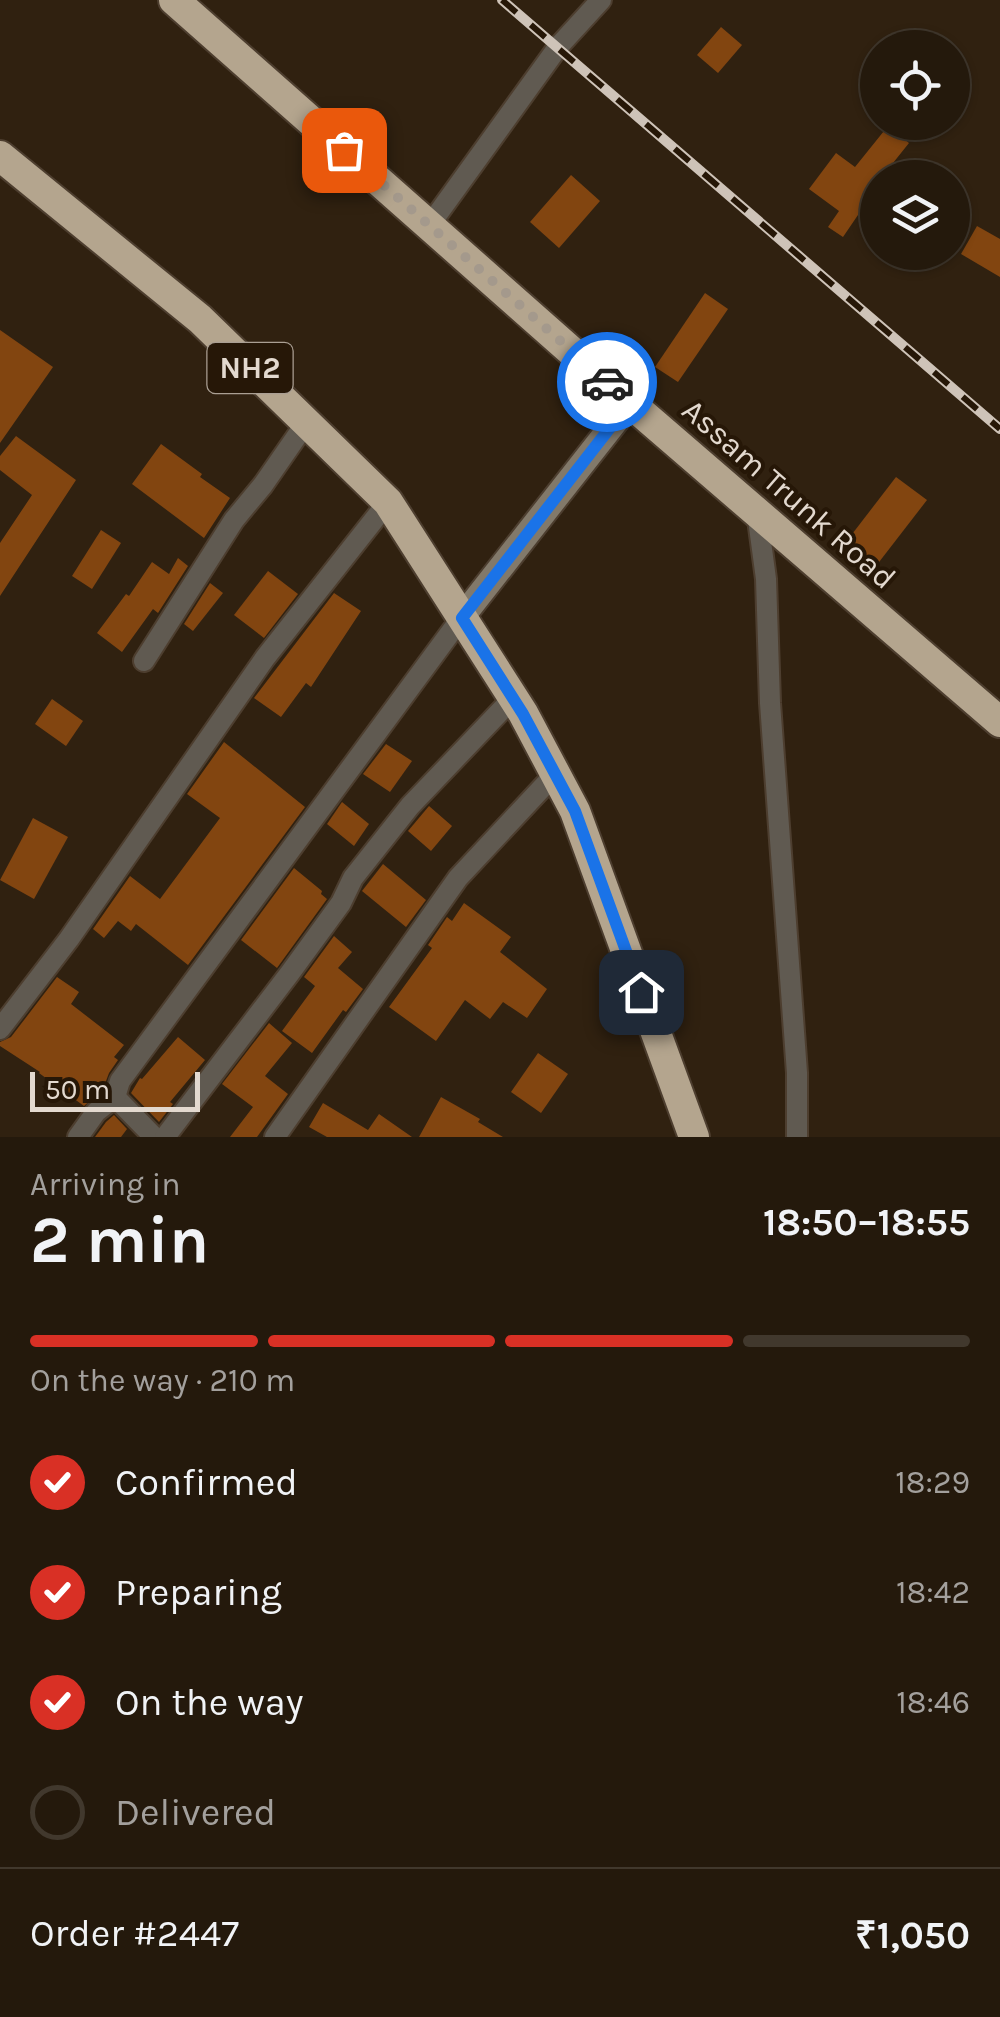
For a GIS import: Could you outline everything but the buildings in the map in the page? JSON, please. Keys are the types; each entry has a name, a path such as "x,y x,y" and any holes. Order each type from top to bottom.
{"highway":[{"name":"Assam Trunk Road","path":"174,0 1000,722"},
{"name":"NH2","path":"0,156 200,319 388,502 514,698 575,811 694,1137"}],"street":[{"path":"429,226 558,47 601,0"},
{"path":"78,1137 96,1112 115,1097 131,1065 462,618 630,402"},
{"path":"144,660 234,520 306,423"},
{"path":"0,1029 69,939 265,658 388,502"},
{"path":"757,512 766,579 770,702 797,1073 797,1137"},
{"path":"164,1137 290,973 398,820 514,698"},
{"path":"274,1137 458,878 555,774"},
{"path":"115,1097 154,1137"}],"railway":[{"path":"502,0 1000,429"}],"way so far":[{"path":"344,150 607,382"}],"route":[{"path":"607,382 630,402 462,618 523,714 575,811 641,992"}]}
